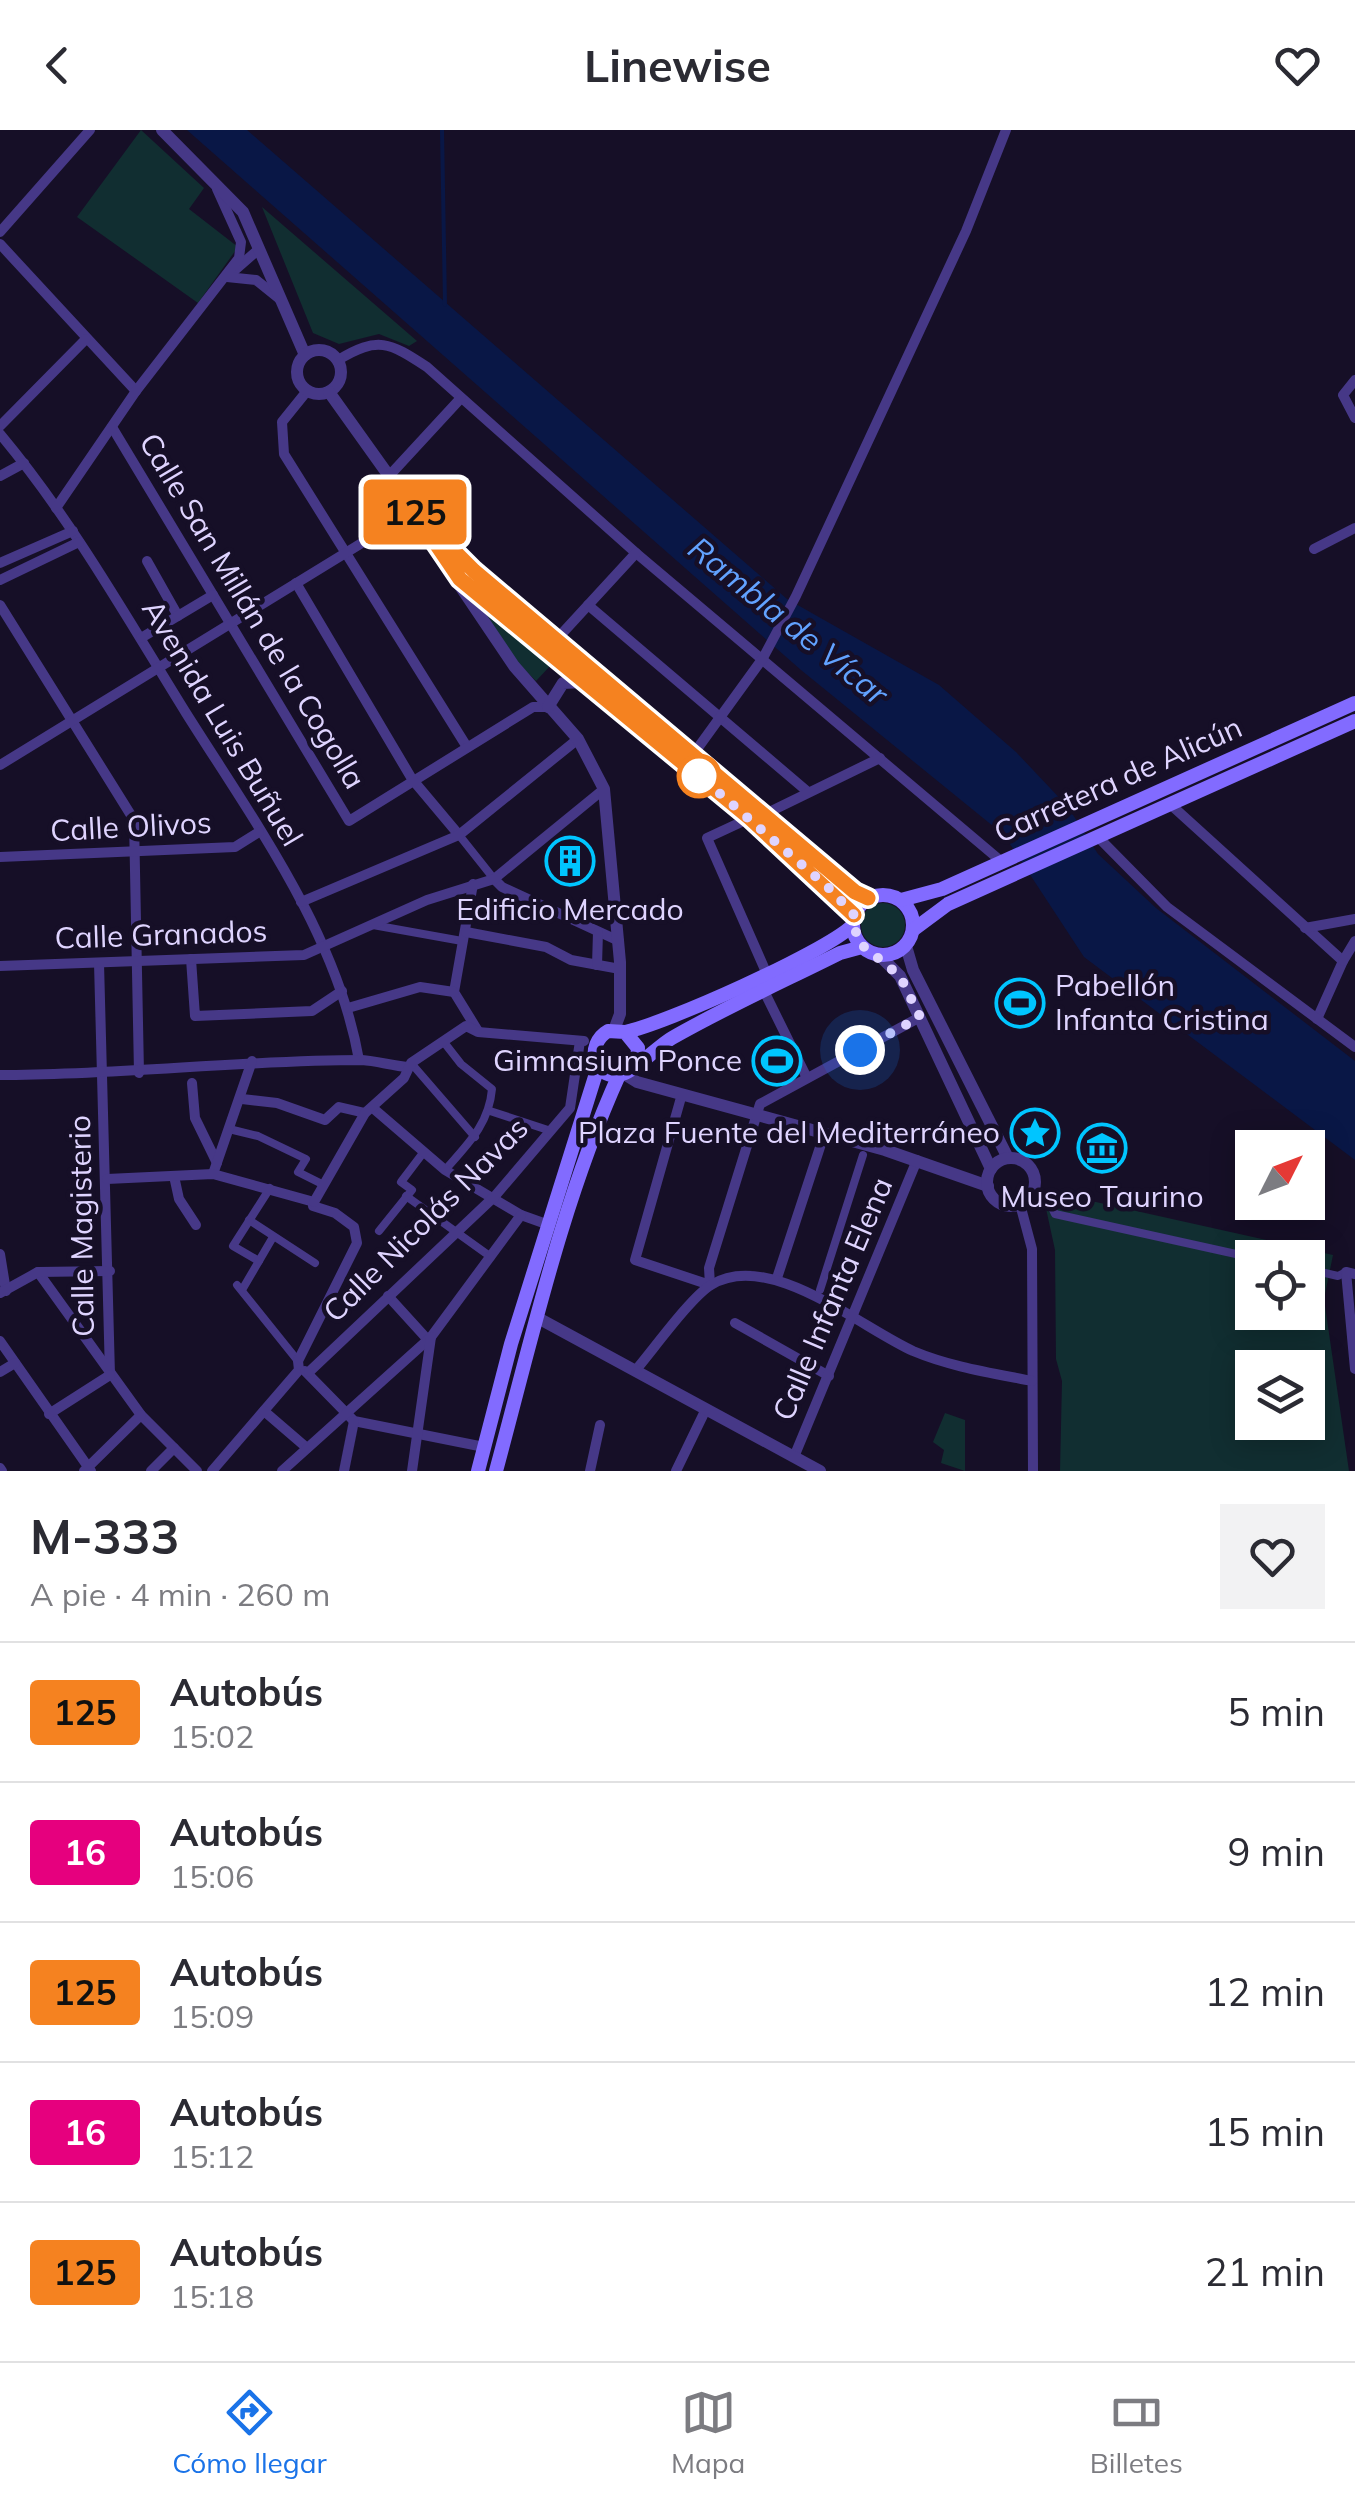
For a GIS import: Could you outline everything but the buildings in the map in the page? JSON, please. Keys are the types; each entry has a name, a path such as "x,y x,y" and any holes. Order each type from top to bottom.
{"main road":[{"path":"414,511 460,579 583,682 868,898"},
{"path":"414,511 459,558 692,756 756,816 853,921 862,947"},
{"name":"Carretera de Alicún","path":"1094,830 1355,704"},
{"name":"Carretera de Alicún","path":"901,900 934,892 1170,804 1355,721"},
{"name":"Carretera de Alicún","path":"914,930 941,907 1008,865"},
{"path":"478,1471 598,1067 588,1042 620,1031 651,1027 766,972 853,921 868,898 885,894 901,900 909,908 914,930 906,946 879,955 862,947 840,953 676,1036 622,1074 596,1118 497,1470"},
{"path":"620,1031 636,1041 637,1062"},
{"path":"598,1067 622,1074"}],"street":[{"path":"0,232 90,130"},
{"path":"162,130 244,212 305,354 296,373 307,391"},
{"path":"692,756 765,654 796,596 966,231 1006,130"},
{"path":"56,508 136,392 239,258 241,242 212,178"},
{"path":"0,244 136,392"},
{"path":"227,277 260,249"},
{"path":"227,277 256,280 281,300"},
{"path":"0,426 86,339"},
{"path":"338,360 364,344 393,345 461,398 636,553 765,654 880,758 1008,865"},
{"path":"305,354 326,351 338,360 341,374 329,392"},
{"path":"1351,382 1343,394 1355,418"},
{"path":"307,391 329,392"},
{"path":"307,391 282,422 284,454 467,747"},
{"path":"0,765 414,511 329,392"},
{"path":"389,476 461,398"},
{"name":"Calle San Millán de la Cogolla","path":"112,427 349,821 412,779"},
{"name":"Avenida Luis Buñuel","path":"0,434 76,536 301,902 342,991 358,1060"},
{"path":"0,476 24,463"},
{"path":"1314,549 1355,528"},
{"path":"0,564 76,536"},
{"path":"0,580 76,536"},
{"path":"438,549 486,625 548,707 578,739 604,789 619,941 620,1031"},
{"path":"556,640 636,553"},
{"path":"147,560 178,616"},
{"path":"296,583 412,779 494,879 619,941"},
{"path":"141,638 213,595"},
{"path":"0,605 134,820 139,1073"},
{"path":"588,606 808,792"},
{"path":"548,707 563,683 583,682"},
{"path":"412,779 533,706 548,707"},
{"path":"301,902 459,836 578,739"},
{"path":"766,972 707,838 880,758"},
{"path":"494,879 604,789"},
{"path":"1170,804 1343,961"},
{"path":"1094,830 1167,907 1355,1047"},
{"name":"Calle Olivos","path":"0,857 235,847 259,832"},
{"name":"Calle Granados","path":"0,966 304,955 368,924 494,879"},
{"path":"474,884 454,992 478,1032"},
{"path":"1306,928 1355,918"},
{"path":"368,924 546,947 571,960 620,969"},
{"path":"598,932 598,965"},
{"path":"1317,1019 1355,941"},
{"path":"879,955 900,976 1000,1203 1020,1204 1033,1192 1034,1176 1029,1166 1008,1158 913,970 906,946"},
{"path":"192,959 195,1016 312,1011 342,991"},
{"name":"Calle Magisterio","path":"98,963 110,1271 110,1375"},
{"path":"348,1008 420,987 454,992"},
{"path":"764,991 807,1078"},
{"path":"710,1285 709,1268 760,1104 920,1017"},
{"path":"212,1471 302,1368 328,1298 358,1243 354,1228 335,1213 313,1206 314,1202 370,1111 404,1078 410,1065 466,1026 478,1032 588,1042"},
{"path":"442,1041 461,1064 492,1089 490,1111 474,1138 445,1170"},
{"name":"Calle Nicolás Navas","path":"302,1368 388,1296 495,1196 570,1108 588,1042"},
{"path":"0,1074 103,1075 252,1061 358,1060 410,1065 474,1138"},
{"path":"215,1168 252,1061"},
{"path":"622,1074 964,1175 989,1176 1008,1158"},
{"path":"192,1083 196,1118 215,1168"},
{"path":"682,1094 635,1260 710,1285"},
{"path":"242,1099 277,1104 325,1120 339,1107 370,1111 445,1170 495,1196 521,1215 549,1225"},
{"path":"490,1111 551,1131"},
{"path":"230,1129 258,1136 306,1159 298,1172 324,1185"},
{"path":"778,1278 824,1134"},
{"path":"379,1231 412,1190 401,1182 423,1152"},
{"path":"820,1290 863,1154"},
{"name":"Calle Infanta Elena","path":"794,1457 918,1160"},
{"path":"107,1180 174,1176 215,1168 314,1202"},
{"path":"174,1176 178,1198 196,1225"},
{"path":"259,1261 233,1246 270,1188"},
{"path":"1033,1192 1046,1196 1055,1214 1235,1254"},
{"path":"406,1196 491,1257"},
{"path":"1020,1204 1032,1249 1033,1471"},
{"path":"282,1471 350,1417 429,1338 521,1215"},
{"path":"248,1220 315,1264"},
{"path":"274,1237 240,1288 302,1368 350,1417 484,1448"},
{"path":"0,1254 3,1292 38,1272 110,1271"},
{"path":"38,1272 141,1415 197,1471"},
{"path":"1325,1273 1338,1276 1351,1273 1355,1369"},
{"path":"635,1371 710,1285 743,1274 778,1278 916,1352 989,1374 1032,1381"},
{"path":"388,1296 429,1338"},
{"path":"538,1318 820,1471"},
{"path":"735,1322 829,1376"},
{"path":"412,1471 429,1338"},
{"path":"0,1341 88,1470 141,1415"},
{"path":"0,1372 14,1363"},
{"path":"50,1414 110,1375"},
{"path":"676,1471 706,1409"},
{"path":"264,1411 307,1448"},
{"path":"344,1471 350,1417"},
{"path":"594,1469 600,1424"},
{"path":"151,1471 174,1448"}],"green space":[{"path":"141,130 204,188 189,209 238,247 198,303 77,217"},
{"path":"262,207 417,341 409,346 379,334 339,344 313,333"},
{"path":"468,591 551,665 536,681 518,663"},
{"path":"883,903 899,909 905,925 899,941 883,947 867,941 861,925 867,909"},
{"path":"1042,1190 1266,1240 1235,1240 1235,1330 1325,1330 1325,1306 1349,1471 1060,1471 1062,1381 1056,1359 1055,1250"},
{"path":"1325,1253 1333,1255 1325,1294"},
{"path":"945,1413 965,1420 965,1471 941,1463 944,1450 933,1442"}],"water":[{"name":"Rambla de Vícar","path":"187,130 247,130 787,599 939,685 1016,752 1068,807 1098,854 1156,908 1355,1061 1355,1160 1325,1138 1325,1130 1315,1130 1084,957 1004,835 801,670"}],"waterway":[{"path":"442,130 445,305"}],"bus line":[{"name":"125","path":"854,915 750,818 460,579 414,511 474,571 855,892 868,898"}],"place":[{"name":"Edificio Mercado","path":"570,861"},
{"name":"Pabellón Infanta Cristina","path":"1020,1003"},
{"name":"Gimnasium Ponce","path":"777,1061"},
{"name":"Plaza Fuente del Mediterráneo","path":"1035,1133"},
{"name":"Museo Taurino","path":"1102,1148"}],"route":[{"path":"699,776 696,773 831,890 854,915 852,926 857,941 879,955 900,976 920,1017 860,1050"}]}
